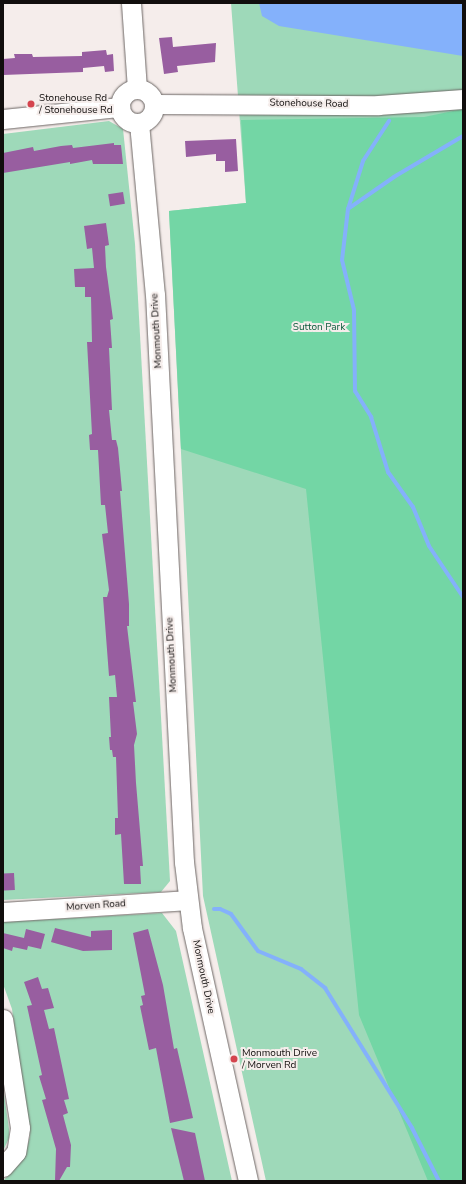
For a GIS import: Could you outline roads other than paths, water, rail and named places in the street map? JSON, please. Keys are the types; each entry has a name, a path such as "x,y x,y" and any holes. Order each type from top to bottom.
{"street":[{"path":"131,3 137,88"},
{"path":"137,88 151,95 155,104 152,115 139,124 126,119 120,107 122,97 128,90 137,88"},
{"name":"Stonehouse Road","path":"155,104 378,105 463,99"},
{"path":"3,119 120,107"},
{"name":"Monmouth Drive","path":"139,124 155,294 178,756 188,900 248,1181"},
{"name":"Morven Road","path":"3,912 188,900"},
{"path":"3,1019 20,1128 16,1152 3,1167"}],"water":[{"path":"259,3 463,3 463,56 279,26 262,16"}],"waterway":[{"path":"348,209 363,161 389,121"},
{"path":"463,136 394,177 348,209 342,260 354,310 355,391 371,417 388,472 413,507 429,546 463,597"},
{"path":"214,909 220,909 231,914 258,951 301,969 325,988 412,1128 439,1181"}],"place":[{"name":"Stonehouse Rd / Stonehouse Rd","path":"31,104"},
{"name":"Monmouth Drive / Morven Rd","path":"234,1059"}],"park label":[{"name":"Sutton Park","path":"319,328"}]}
